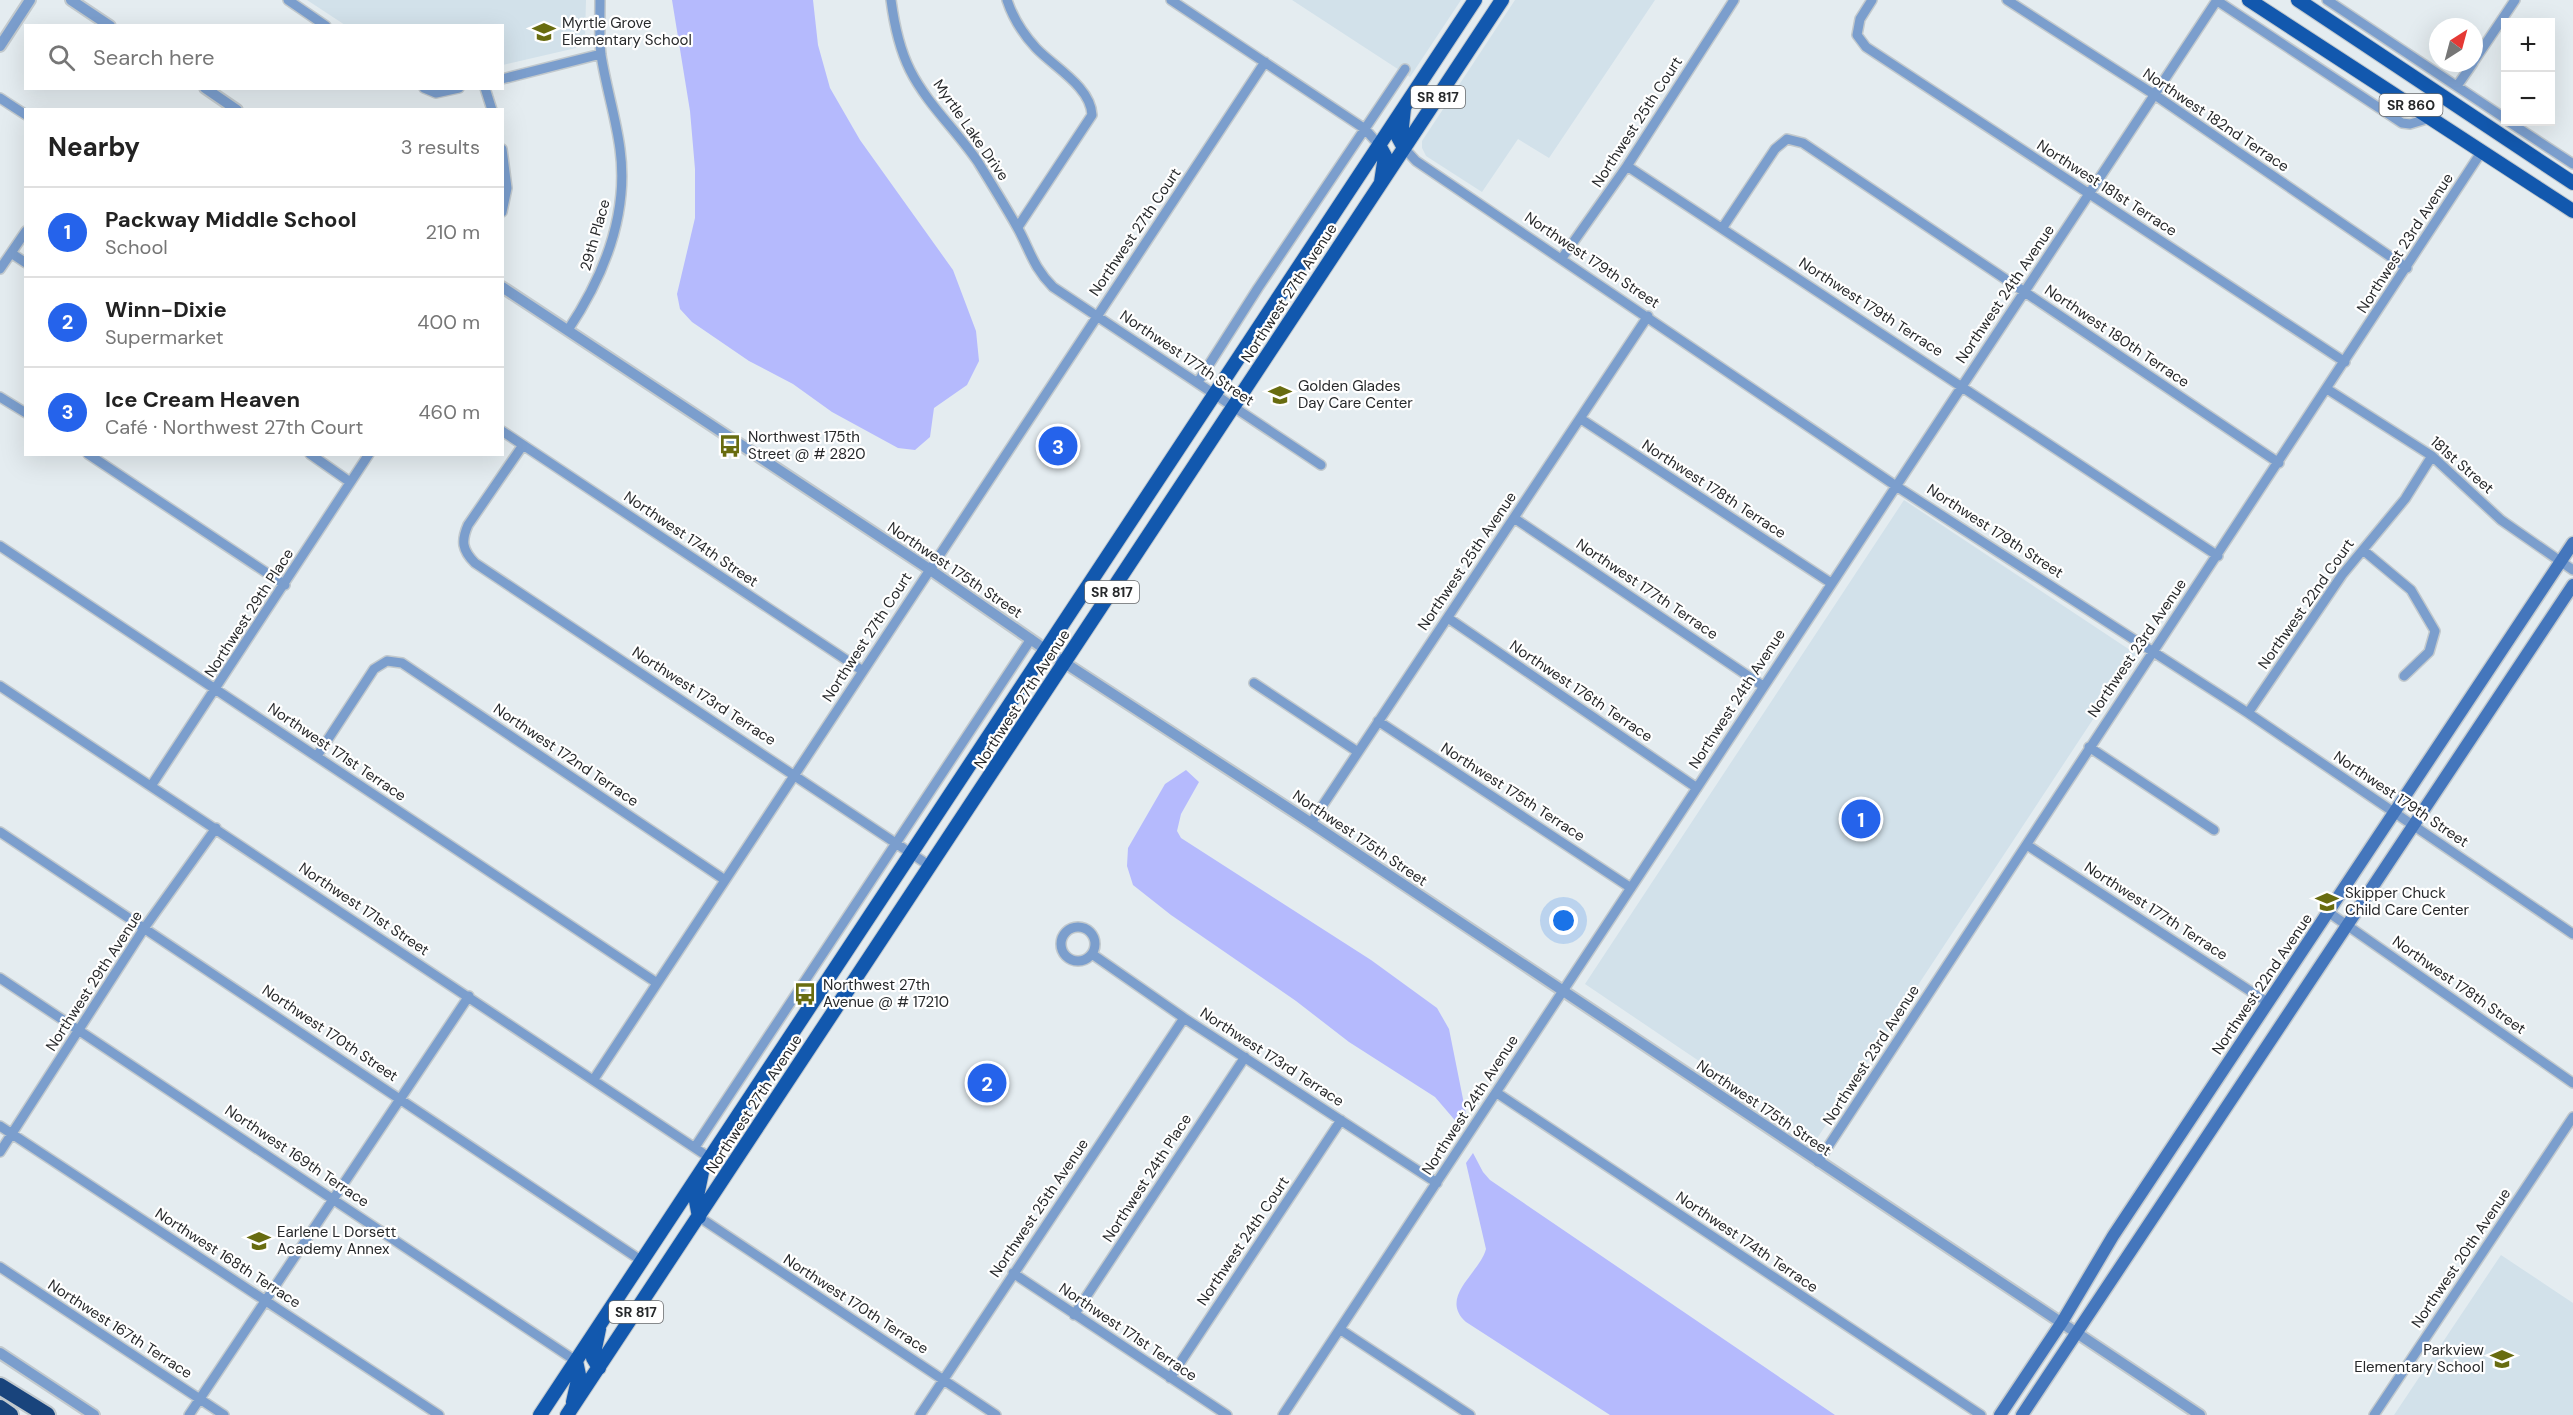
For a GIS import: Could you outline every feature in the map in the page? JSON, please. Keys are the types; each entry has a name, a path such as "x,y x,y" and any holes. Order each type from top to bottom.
{"highway":[{"path":"0,1386 47,1415"},
{"path":"0,1408 10,1415"}],"main road":[{"name":"Northwest 27th Avenue","path":"540,1415 1474,0"},
{"name":"Northwest 27th Avenue","path":"570,1411 1502,0"},
{"name":"SR 860","path":"2249,0 2573,211"},
{"name":"SR 860","path":"2298,0 2573,183"},
{"path":"1404,148 1398,136 1402,127 1405,106"},
{"path":"1379,145 1385,156 1380,185"},
{"name":"Northwest 22nd Avenue","path":"2000,1415 2062,1322 2113,1236 2573,543"},
{"path":"2022,1415 2079,1333 2573,585"},
{"path":"796,1028 815,1041"},
{"path":"699,1217 696,1201 706,1164"},
{"path":"599,1368 593,1358 600,1324"},
{"path":"570,1411 579,1375 576,1361"}],"street":[{"path":"0,46 30,0"},
{"path":"71,0 107,24"},
{"path":"288,0 323,24"},
{"name":"29th Place","path":"568,330 590,296 604,267 621,195 621,150 601,54 600,0"},
{"name":"Myrtle Lake Drive","path":"891,0 893,18 910,70 938,111 977,160 1018,227 1032,262 1053,287 1096,316"},
{"path":"1007,0 1021,30 1035,47 1085,94 1091,105 1092,115 1018,227"},
{"path":"1171,0 1365,129 1379,145"},
{"name":"Northwest 25th Court","path":"1562,258 1627,166 1734,0"},
{"name":"Northwest 181st Terrace","path":"1872,0 1860,19 1857,35 1866,47 2345,362"},
{"name":"Northwest 182nd Terrace","path":"2007,0 2155,95 2407,268"},
{"path":"2217,0 2402,123 2410,124 2430,118"},
{"name":"Northwest 24th Avenue","path":"1283,1415 2217,0"},
{"path":"2326,0 2501,116"},
{"path":"2483,47 2515,0"},
{"path":"504,78 601,54"},
{"name":"Northwest 27th Court","path":"594,1079 1265,62"},
{"path":"1198,382 1258,288 1405,69"},
{"path":"2457,87 2467,72"},
{"path":"208,90 234,108"},
{"path":"429,90 436,93 450,90"},
{"path":"486,90 491,108"},
{"path":"0,98 24,114"},
{"path":"2515,126 2573,164"},
{"name":"Northwest 180th Terrace","path":"1722,227 1775,149 1787,140 1803,143 2279,462"},
{"name":"Northwest 179th Street","path":"1404,148 1416,161 1896,486 2248,713 2573,934"},
{"name":"Northwest 23rd Avenue","path":"1818,1162 2482,151"},
{"path":"504,165 507,188 504,202"},
{"name":"Northwest 179th Terrace","path":"1627,166 2218,556"},
{"path":"0,269 24,234"},
{"path":"11,253 24,262"},
{"name":"Northwest 175th Street","path":"504,288 2200,1415"},
{"name":"Northwest 177th Street","path":"1096,316 1321,465"},
{"name":"Northwest 25th Avenue","path":"1311,823 1648,316"},
{"name":"181st Street","path":"2327,389 2367,412 2432,456 2501,520 2573,570"},
{"path":"0,397 24,412"},
{"name":"Northwest 178th Terrace","path":"1581,419 1831,584"},
{"name":"Northwest 174th Street","path":"504,432 863,671"},
{"name":"Northwest 173rd Terrace","path":"523,445 468,525 463,536 463,549 475,563 930,866"},
{"path":"91,456 285,585"},
{"path":"313,456 350,482"},
{"name":"Northwest 29th Place","path":"151,786 368,456"},
{"name":"Northwest 22nd Court","path":"2248,713 2342,575 2405,499 2432,456"},
{"name":"Northwest 177th Terrace","path":"1514,518 1764,686"},
{"name":"Northwest 171st Terrace","path":"0,546 657,983"},
{"path":"2363,550 2411,590 2435,631 2429,652 2404,676"},
{"name":"Northwest 176th Terrace","path":"1448,618 1697,788"},
{"path":"694,1147 1030,639"},
{"name":"Northwest 172nd Terrace","path":"317,756 374,669 387,662 402,663 725,880"},
{"path":"1254,683 1358,752"},
{"name":"Northwest 171st Street","path":"0,686 594,1079 694,1147 706,1164"},
{"name":"Northwest 175th Terrace","path":"1378,721 1631,888"},
{"path":"2089,747 2214,830"},
{"name":"Northwest 29th Avenue","path":"0,1152 146,927 216,828"},
{"name":"Northwest 170th Street","path":"0,832 146,927 642,1261"},
{"name":"Northwest 177th Terrace","path":"2027,845 2267,1002"},
{"name":"Northwest 178th Street","path":"2328,912 2573,1083"},
{"name":"Northwest 173rd Terrace","path":"1092,954 1184,1018 1437,1183"},
{"name":"Northwest 169th Terrace","path":"0,978 576,1361"},
{"path":"189,1415 468,996"},
{"name":"Northwest 25th Avenue","path":"920,1415 1184,1018"},
{"name":"Northwest 24th Place","path":"1074,1315 1245,1057"},
{"name":"Northwest 174th Terrace","path":"1497,1093 1981,1415"},
{"name":"Northwest 20th Avenue","path":"2374,1415 2573,1117"},
{"name":"Northwest 24th Court","path":"1170,1378 1341,1120"},
{"name":"Northwest 168th Terrace","path":"0,1126 439,1415"},
{"name":"Northwest 170th Terrace","path":"699,1217 996,1415"},
{"name":"Northwest 167th Terrace","path":"0,1267 224,1415"},
{"name":"Northwest 171st Terrace","path":"1013,1273 1227,1415"},
{"path":"1341,1330 1470,1415"},
{"path":"0,1353 94,1415"}],"shaded area":[{"name":"Myrtle Grove Elementary School","path":"307,0 586,0 585,38 576,48 504,65 504,24 343,24"},
{"path":"1292,0 1461,0 1410,77"},
{"path":"1515,0 1655,0 1549,158 1518,139 1482,192 1426,156 1422,148 1422,141"},
{"path":"1904,500 2136,654 1816,1140 1585,984"},
{"name":"Parkview Elementary School","path":"2501,1255 2573,1303 2573,1415 2394,1415"}],"water":[{"path":"672,0 813,0 818,45 830,88 860,140 953,270 976,331 979,361 967,385 934,408 930,437 915,450 898,448 832,412 793,384 749,361 692,322 680,309 677,294 695,218 695,169 690,111"},
{"path":"1186,770 1199,782 1181,814 1177,831 1181,838 1371,960 1437,1008 1449,1029 1466,1114 1459,1125 1435,1097 1349,1042 1296,1001 1171,915 1133,885 1127,866 1128,848 1165,784"},
{"path":"1473,1153 1490,1180 1835,1415 1610,1415 1466,1322 1459,1313 1456,1303 1458,1294 1486,1249 1466,1163"}],"place":[{"name":"Myrtle Grove Elementary School","path":"544,32"},
{"name":"Golden Glades Day Care Center","path":"1280,395"},
{"name":"Northwest 175th Street @ # 2820","path":"730,446"},
{"name":"Ice Cream Heaven","path":"1058,446"},
{"name":"Packway Middle School","path":"1861,819"},
{"name":"Skipper Chuck Child Care Center","path":"2327,902"},
{"name":"Northwest 27th Avenue @ # 17210","path":"805,994"},
{"name":"Winn-Dixie","path":"987,1083"},
{"name":"Earlene L Dorsett Academy Annex","path":"259,1241"},
{"name":"Parkview Elementary School","path":"2502,1359"}]}
